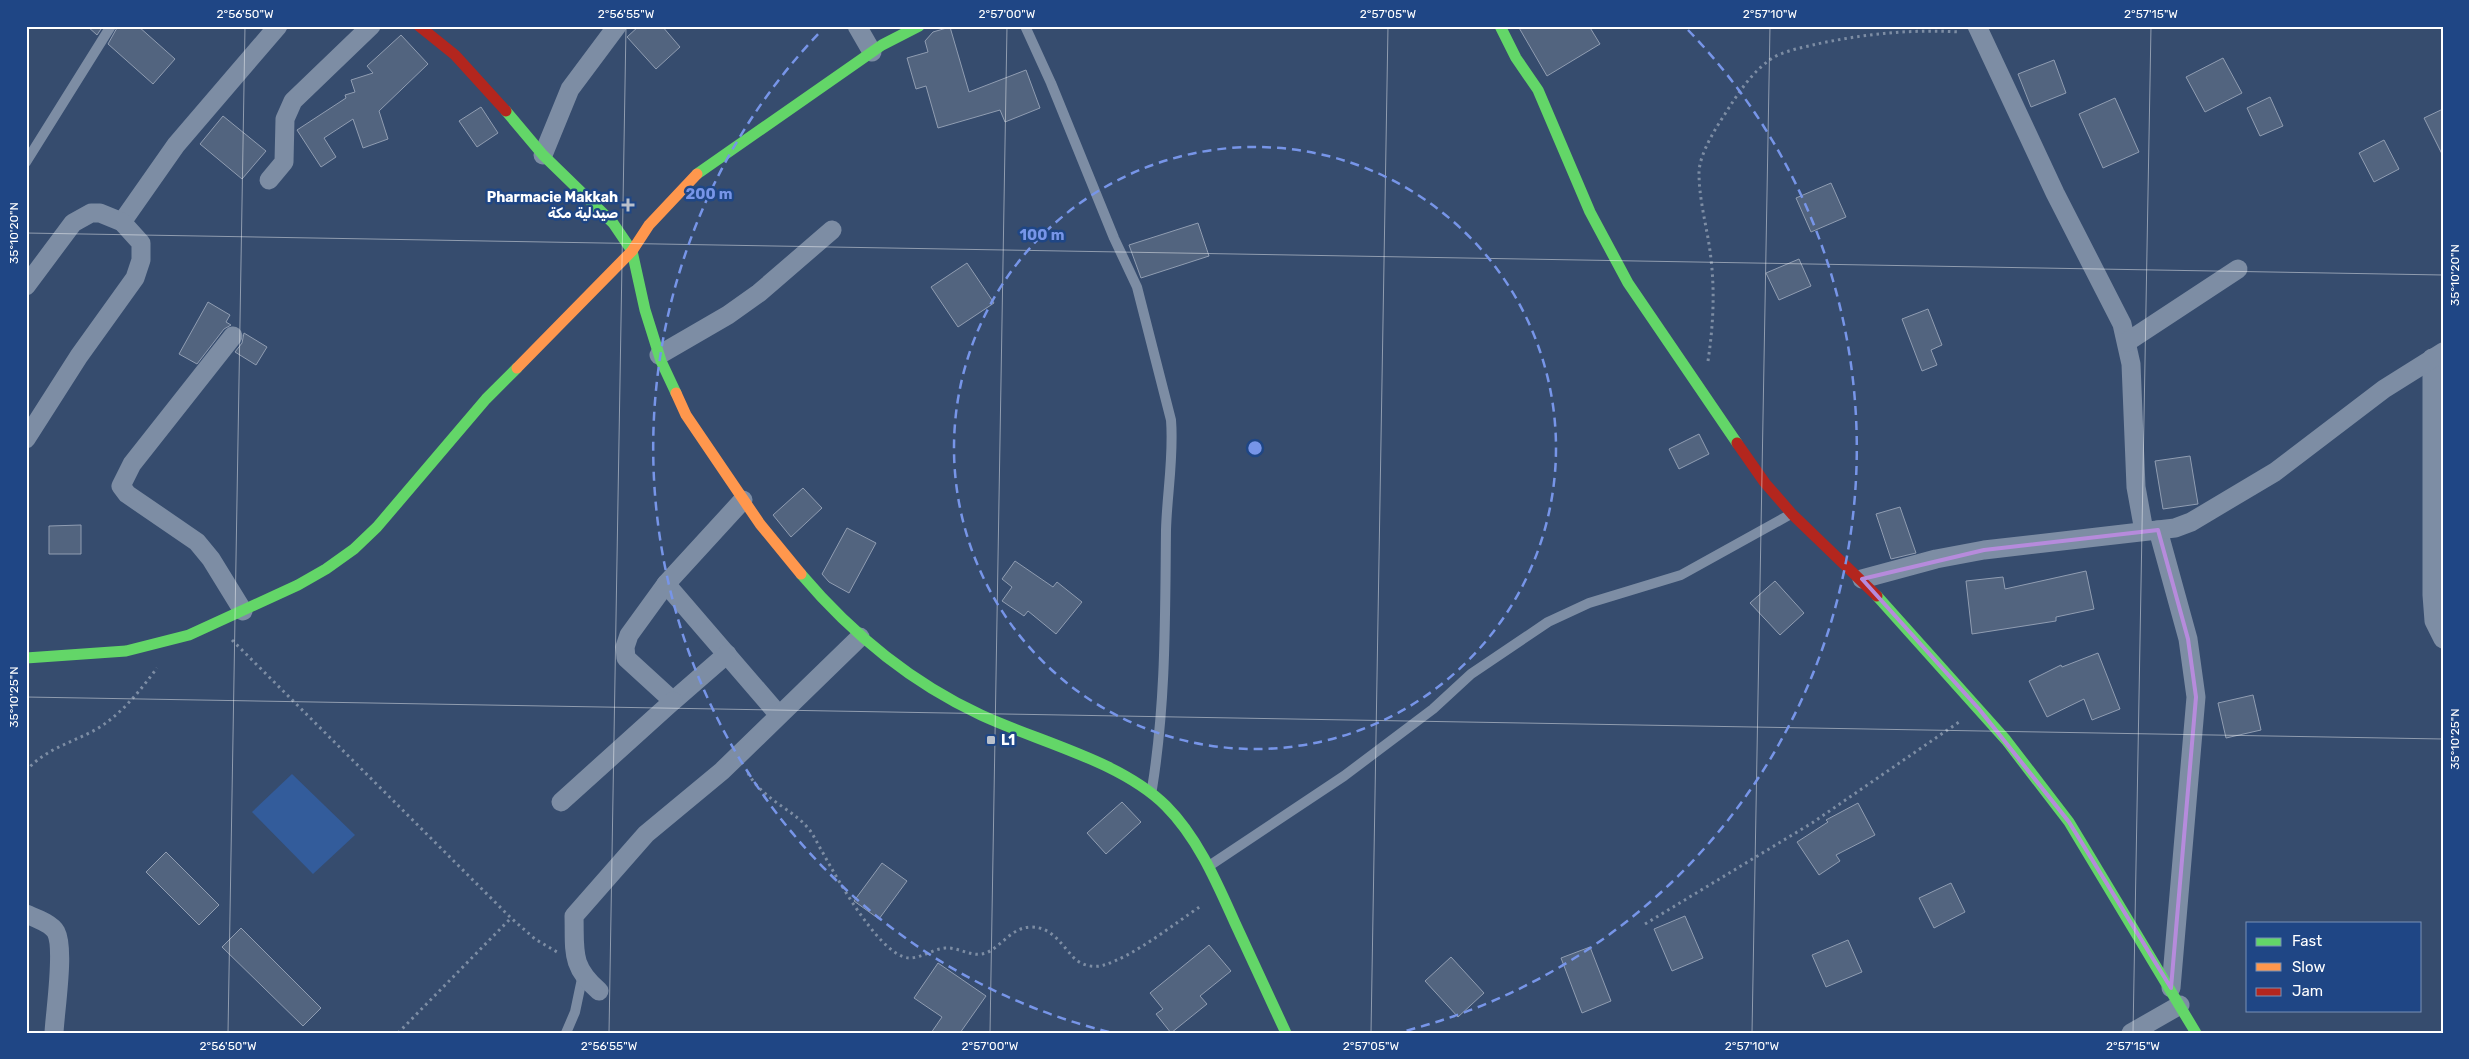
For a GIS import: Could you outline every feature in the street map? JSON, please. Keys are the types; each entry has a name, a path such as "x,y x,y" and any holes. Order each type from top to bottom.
{"street":[{"path":"122,222 176,145 278,26"},
{"path":"269,180 284,162 285,119 293,102 371,26"},
{"path":"419,26 429,36 455,55 494,96 542,155 614,223 632,251 645,310 659,355 686,416 760,524 816,592 860,637 914,679 980,715 1108,768 1143,786 1152,794 1185,827 1208,867 1222,893 1286,1033"},
{"path":"542,155 570,89 617,26"},
{"path":"857,26 872,52"},
{"path":"26,658 126,651 189,635 305,581 354,549 377,527 486,399 632,251 649,225 690,178 896,36 919,26"},
{"path":"1500,26 1516,58 1538,90 1590,212 1610,250 1633,290 1702,392 1766,483 1792,514 1862,579 2006,740 2069,822 2171,988 2196,1033"},
{"path":"1978,30 2055,193 2122,324 2127,342 2133,385 2136,487 2188,638 2196,697 2171,988"},
{"path":"26,286 73,223 91,213 100,213 122,222 141,243 141,260 135,278 79,356 26,439"},
{"path":"659,355 728,315 758,293 832,230"},
{"path":"2127,342 2238,270"},
{"path":"233,336 132,464 121,486 127,494 197,542 211,559 243,611"},
{"path":"1862,579 1936,559 1984,550 2175,528 2191,522 2276,472 2384,389 2437,355"},
{"path":"2437,355 2437,508 2432,595 2434,621 2443,639"},
{"path":"673,701 626,658 625,647 629,635 666,584 743,500"},
{"path":"666,584 778,714"},
{"path":"599,991 578,967 574,916 646,834 749,745 778,714 860,637"},
{"path":"561,802 727,654"},
{"path":"26,914 48,924 56,932 60,960 54,1033"},
{"path":"2131,1033 2180,1005"}],"lane":[{"path":"26,162 111,26"},
{"path":"1025,26 1051,83 1107,222 1137,287 1171,420 1172,440 1167,492 1164,690 1161,734 1152,794"},
{"path":"1208,867 1344,776 1433,709 1471,674 1548,622 1589,603 1681,575 1792,514"},
{"path":"566,1033 575,1012 578,967"}],"path":[{"path":"1702,392 1714,320 1711,260 1702,209 1699,170 1722,119 1749,78 1769,60 1797,48 1857,35 1923,30 1978,30"},
{"path":"216,624 511,918 546,947 578,967"},
{"path":"26,771 53,748 96,730 114,718 137,694 161,664"},
{"path":"1645,924 1812,823 1978,709"},
{"path":"749,745 746,769 752,781 770,799 796,817 811,832 847,894 874,932 894,952 902,956 919,956 944,948 982,954 1015,932 1031,927 1044,930 1056,937 1076,959 1084,964 1103,966 1130,952 1222,893"},
{"path":"398,1033 511,918"}],"highlighted area":[{"path":"2158,530 2188,639 2196,697 2171,988 2069,822 1979,709 1862,579 1984,550"}],"shaded area":[{"path":"292,774 355,835 313,874 252,812"}],"building":[{"path":"87,26 103,26 97,35"},
{"path":"118,26 138,26 175,59 153,84 108,44"},
{"path":"639,26 662,26 680,47 656,69 627,37"},
{"path":"1518,26 1589,26 1600,44 1547,76"},
{"path":"950,27 969,92 1026,70 1040,108 1005,122 1000,110 938,128 926,86 916,89 907,58 928,52 925,41 933,32"},
{"path":"401,35 428,64 379,111 388,139 363,148 353,119 324,138 336,157 321,167 297,130 346,98 345,95 355,92 351,80 373,73 367,66"},
{"path":"2223,58 2242,93 2205,112 2186,77"},
{"path":"2054,60 2066,93 2031,107 2018,74"},
{"path":"2270,97 2283,126 2260,136 2247,108"},
{"path":"2115,98 2139,152 2103,168 2079,114"},
{"path":"481,107 498,133 477,147 459,121"},
{"path":"2443,109 2443,156 2424,118"},
{"path":"223,116 266,151 242,179 200,144"},
{"path":"2384,140 2399,169 2374,182 2359,153"},
{"path":"1831,183 1846,217 1811,232 1796,198"},
{"path":"1198,223 1209,256 1141,278 1129,245"},
{"path":"1799,259 1811,286 1779,300 1766,273"},
{"path":"967,263 994,303 958,327 931,287"},
{"path":"208,302 230,315 226,322 231,325 224,329 197,364 179,354"},
{"path":"1928,309 1942,345 1931,350 1937,365 1922,371 1902,319"},
{"path":"244,333 267,347 256,365 235,352 242,343"},
{"path":"1699,434 1709,454 1679,469 1669,449"},
{"path":"2190,456 2198,504 2163,509 2155,461"},
{"path":"803,488 822,508 791,537 773,515"},
{"path":"1900,507 1916,553 1891,559 1876,514"},
{"path":"81,525 81,554 49,554 49,526"},
{"path":"847,528 876,543 849,593 829,582 822,574"},
{"path":"1015,561 1053,587 1057,582 1082,602 1056,634 1028,611 1024,616 1002,601 1012,587 1002,579"},
{"path":"2086,571 2094,609 2056,617 2056,621 1972,634 1966,581 2003,577 2005,589"},
{"path":"1775,581 1804,613 1780,635 1750,603"},
{"path":"2098,653 2120,709 2092,720 2084,699 2047,717 2029,681 2061,665 2062,667"},
{"path":"2253,695 2261,730 2226,738 2218,703"},
{"path":"1122,802 1141,822 1106,854 1087,833"},
{"path":"1858,803 1875,835 1836,855 1840,861 1819,875 1797,842 1828,822 1826,820"},
{"path":"166,852 219,905 199,925 146,872"},
{"path":"882,863 907,881 879,919 854,901"},
{"path":"1951,883 1965,912 1934,928 1919,898"},
{"path":"1685,916 1703,958 1672,971 1654,929"},
{"path":"241,928 321,1008 303,1026 222,947"},
{"path":"1848,940 1862,972 1826,987 1812,955"},
{"path":"1209,945 1231,971 1200,996 1207,1004 1171,1033 1156,1014 1163,1009 1150,993"},
{"path":"1590,947 1611,1001 1582,1013 1561,958"},
{"path":"1451,957 1484,993 1458,1017 1425,981"},
{"path":"938,963 986,996 960,1033 931,1033 942,1017 914,998"}],"traffic: fast":[{"path":"697,174 882,45 919,26"},
{"path":"1500,26 1516,58 1538,90 1590,212 1628,283 1737,443"},
{"path":"506,111 543,155 613,223 632,251 645,310 661,361 676,393"},
{"path":"26,658 126,651 189,635 298,585 326,569 354,549 377,527 486,399 517,368"},
{"path":"801,574 820,596 861,636 930,687 981,715 1103,765 1148,790 1166,806 1188,832 1206,861 1286,1033"},
{"path":"1877,596 2006,740 2069,822 2196,1033"}],"traffic: slow":[{"path":"517,368 632,251 649,225 697,174"},
{"path":"676,393 686,415 760,524 801,574"}],"traffic: jam":[{"path":"419,26 455,55 506,111"},
{"path":"1737,443 1765,483 1792,514 1877,596"}],"place":[{"name":"Pharmacie Makkah صيدلية مكة","path":"628,205"},
{"name":"L1","path":"991,740"}]}
